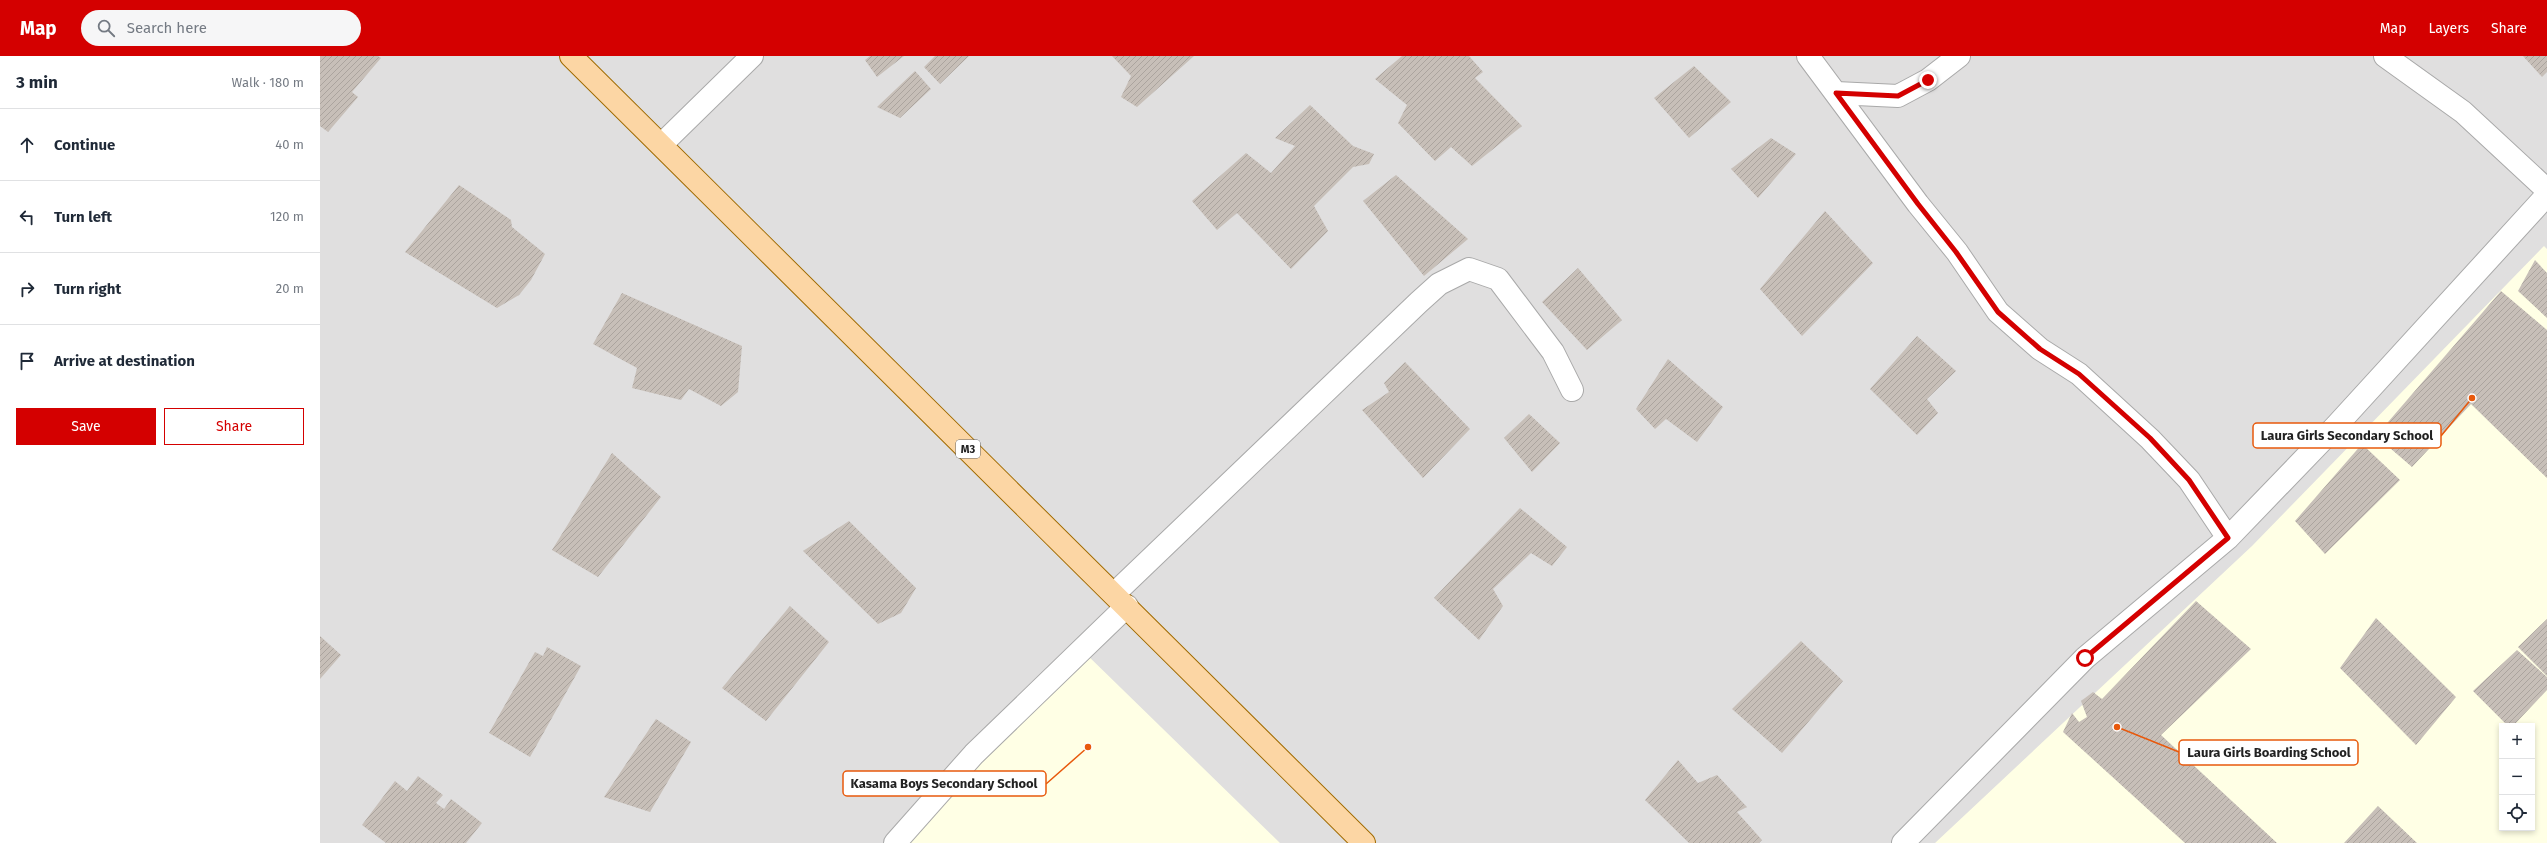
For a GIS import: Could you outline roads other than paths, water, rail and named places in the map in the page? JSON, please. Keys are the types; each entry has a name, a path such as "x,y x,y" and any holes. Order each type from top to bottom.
{"main road":[{"name":"M3","path":"571,56 662,144 1364,843"}],"street":[{"path":"662,144 752,56"},
{"path":"1808,56 1918,204 1956,252 1998,312 2040,349 2079,374 2150,438 2189,480 2228,538"},
{"path":"1836,93 1898,96 1928,80 1959,56"},
{"path":"2385,56 2463,112 2547,190"},
{"path":"1903,843 2085,658 2228,538 2336,426 2547,195"},
{"path":"895,843 974,754 1121,600 1419,302 1439,284 1469,269 1498,279 1553,352 1572,390"}],"place":[{"name":"Laura Girls Secondary School","path":"2472,398"},
{"name":"Laura Girls Boarding School","path":"2117,727"},
{"name":"Kasama Boys Secondary School","path":"1088,747"}]}
